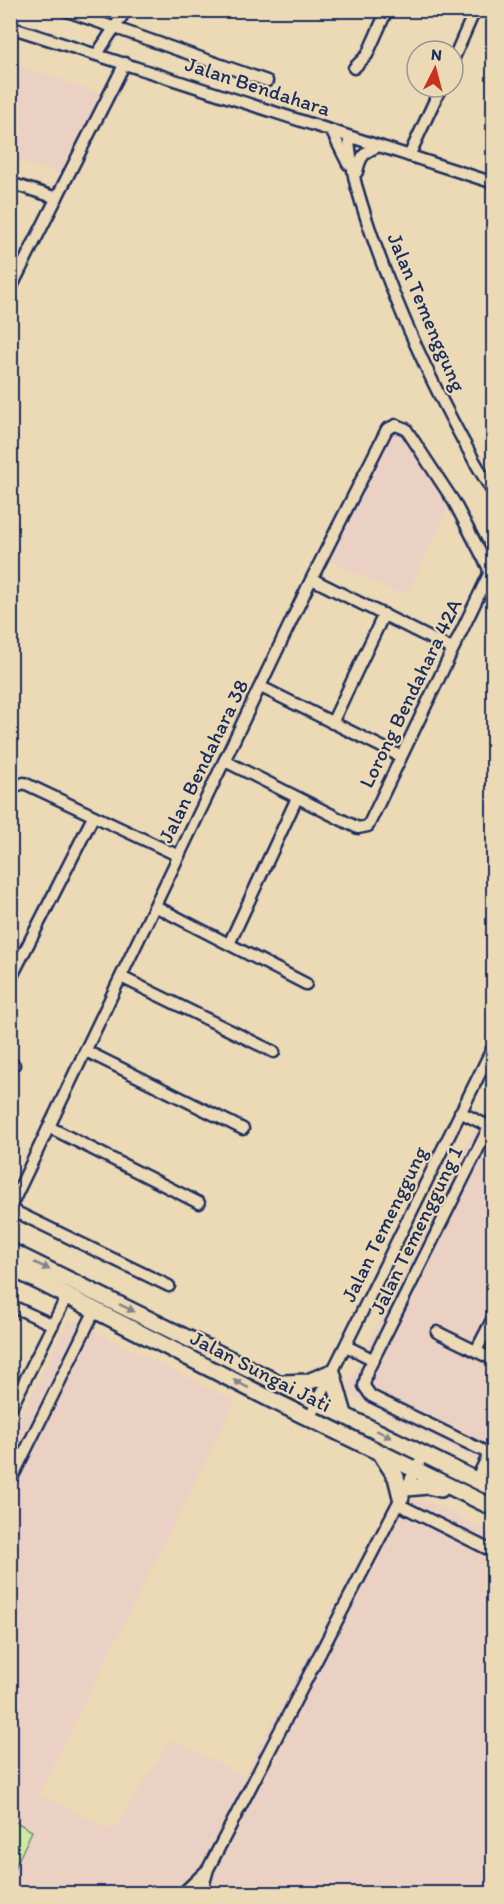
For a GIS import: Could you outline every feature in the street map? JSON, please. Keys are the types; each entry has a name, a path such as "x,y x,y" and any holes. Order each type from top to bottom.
{"main road":[{"name":"Jalan Sungai Jati","path":"10,1251 494,1489"},
{"name":"Jalan Sungai Jati","path":"10,1267 381,1455 494,1508"},
{"path":"280,1383 308,1382 332,1372 344,1414"},
{"path":"381,1455 396,1477 402,1496 428,1486 468,1496"}],"street":[{"path":"64,10 267,81"},
{"path":"97,54 126,10"},
{"path":"354,68 367,55 387,10"},
{"path":"462,39 475,10"},
{"name":"Jalan Bendahara","path":"10,27 494,183"},
{"path":"10,290 15,271 57,198 125,63"},
{"path":"410,156 436,99"},
{"path":"331,130 356,184"},
{"name":"Jalan Temenggung","path":"348,136 356,184 393,290 442,398 494,494"},
{"path":"356,184 359,159 364,153 380,146"},
{"path":"10,183 57,198"},
{"name":"Jalan Bendahara 38","path":"10,1208 312,579 387,429 396,425 406,429 454,502"},
{"name":"Lorong Bendahara 42A","path":"297,798 358,828 368,826 489,574 488,567 454,502"},
{"path":"312,579 452,649"},
{"path":"332,723 384,614"},
{"path":"261,687 400,756"},
{"path":"225,761 297,798 229,945"},
{"path":"12,789 24,783 179,856"},
{"path":"10,980 93,817"},
{"path":"155,906 306,984"},
{"path":"121,977 274,1052"},
{"name":"Jalan Temenggung","path":"309,1419 494,1045"},
{"path":"86,1051 243,1129"},
{"path":"460,1112 492,1124"},
{"name":"Jalan Temenggung 1","path":"491,1455 371,1396 364,1386 369,1357 492,1124"},
{"path":"49,1127 199,1203"},
{"path":"10,1208 169,1286"},
{"path":"12,1403 67,1296"},
{"path":"10,1305 53,1325"},
{"path":"10,1482 95,1310"},
{"path":"476,1351 494,1316"},
{"path":"437,1332 494,1360"},
{"path":"346,1346 369,1357"},
{"path":"201,1893 208,1869 424,1454"},
{"path":"476,1480 491,1455"},
{"path":"402,1496 494,1552"},
{"path":"186,1890 208,1869"}],"shaded area":[{"path":"11,63 102,94 64,175 11,158"},
{"path":"396,429 403,432 451,504 409,590 400,594 327,559 390,433"},
{"path":"493,1093 493,1469 344,1392"},
{"path":"69,1319 235,1401 39,1794 113,1831 171,1739 244,1776 389,1504 424,1499 493,1533 493,1893 11,1893 10,1437"}],"green space":[{"path":"11,1819 32,1831 11,1876"}]}
